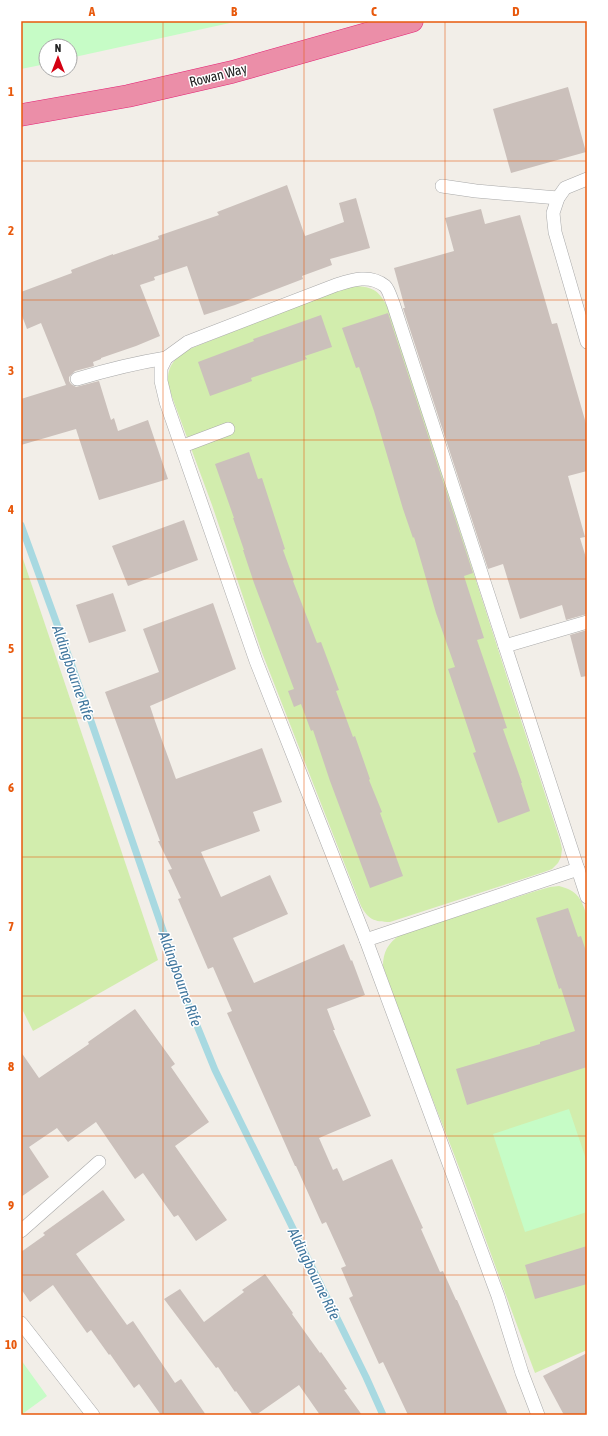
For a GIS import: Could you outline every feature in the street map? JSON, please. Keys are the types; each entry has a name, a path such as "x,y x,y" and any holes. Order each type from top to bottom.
{"highway":[{"name":"Rowan Way","path":"21,115 128,96 232,72 412,21"}],"lane":[{"path":"587,179 565,188 558,198 553,213 555,232 587,342"},
{"path":"442,186 476,191 558,198"},
{"path":"77,379 108,369 166,358 188,342 357,278 371,280 386,287 393,303 587,897"},
{"path":"166,358 162,368 162,381 166,402 183,446 256,661 366,940 498,1296 522,1373 538,1415"},
{"path":"183,446 228,429"},
{"path":"505,646 587,622"},
{"path":"366,940 578,869"},
{"path":"21,1231 99,1162"},
{"path":"21,1323 93,1415"}],"green space":[{"path":"21,21 239,21 78,56 78,38 38,38 38,66 21,69"},
{"path":"353,286 366,287 375,291 379,294 389,309 562,849 561,857 558,863 552,869 390,922 372,919 366,914 361,906 261,650 212,505 168,386 168,374 174,361 187,350 333,292"},
{"path":"21,553 158,960 33,1031 21,1007"},
{"path":"559,886 571,890 578,896 583,904 587,916 587,1350 535,1373 471,1199 404,1025 383,966 383,961 387,948 392,941 400,935 536,891"},
{"path":"569,1109 587,1162 587,1212 525,1232 493,1134"},
{"path":"21,1360 47,1396 21,1415"}],"building":[{"path":"568,87 586,152 511,173 493,109"},
{"path":"287,185 305,236 344,222 339,203 356,198 370,248 330,259 332,265 302,276 303,279 204,315 187,266 154,277 155,280 140,285 160,336 101,358 93,362 94,366 75,371 69,377 71,384 76,387 99,381 111,420 114,418 118,431 148,420 168,479 99,500 76,429 21,445 21,399 66,385 41,323 27,329 21,313 21,292 72,273 71,270 159,239 158,236 219,215 217,212"},
{"path":"481,209 485,224 520,215 552,324 557,323 587,427 587,471 568,476 585,537 580,538 587,561 587,614 566,620 562,605 520,619 503,564 488,569 403,308 405,308 394,268 454,251 445,218"},
{"path":"388,313 473,573 464,576 484,638 477,640 507,728 503,729 530,811 498,823 473,753 476,752 448,669 455,667 436,613 414,537 413,538 403,509 374,411 359,367 356,368 342,328"},
{"path":"321,315 332,347 305,356 307,359 251,378 252,381 210,396 198,362 254,341 253,339"},
{"path":"249,452 258,479 262,478 285,549 283,550 294,580 293,581 317,643 321,642 339,690 336,691 353,737 355,736 370,779 369,780 382,812 380,813 403,876 370,888 330,781 313,730 311,731 301,704 294,707 288,691 294,689 254,583 234,518 215,464"},
{"path":"184,520 198,560 128,586 112,546"},
{"path":"113,593 126,631 89,643 76,605"},
{"path":"213,603 236,669 150,706 155,721 176,779 262,748 282,802 253,812 260,831 201,852 221,897 270,875 288,914 233,938 254,983 344,944 351,961 352,960 365,995 327,1009 335,1030 333,1030 371,1116 319,1138 333,1170 337,1168 343,1181 392,1159 423,1228 421,1229 440,1272 443,1271 457,1300 508,1415 408,1415 383,1362 379,1364 349,1298 353,1296 341,1268 346,1266 326,1222 322,1224 295,1166 227,1013 232,1011 213,967 208,969 178,899 181,898 168,870 172,869 158,841 160,841 105,692 159,672 143,629"},
{"path":"587,630 587,676 581,677 570,635"},
{"path":"568,908 578,937 581,936 587,954 587,1067 467,1105 456,1069 540,1044 540,1042 575,1031 561,988 559,989 536,918"},
{"path":"135,1009 175,1064 171,1067 209,1122 175,1146 227,1220 196,1241 178,1215 174,1217 143,1173 135,1179 96,1122 68,1142 57,1128 29,1147 49,1177 21,1197 21,1052 39,1078 89,1044 88,1042"},
{"path":"103,1190 125,1220 76,1254 127,1325 133,1321 175,1383 181,1379 206,1415 161,1415 139,1384 134,1388 91,1330 87,1333 53,1285 30,1302 21,1289 21,1252 45,1235 43,1233"},
{"path":"587,1246 587,1284 535,1299 525,1265"},
{"path":"265,1274 293,1313 292,1314 347,1389 344,1390 362,1415 320,1415 299,1385 256,1415 253,1415 218,1367 216,1368 164,1299 180,1289 204,1322 244,1292 242,1290"},
{"path":"587,1353 587,1415 564,1415 543,1376"}],"waterway":[{"name":"Aldingbourne Rife","path":"21,525 70,660 189,1006 215,1070 366,1377 383,1415"}]}
